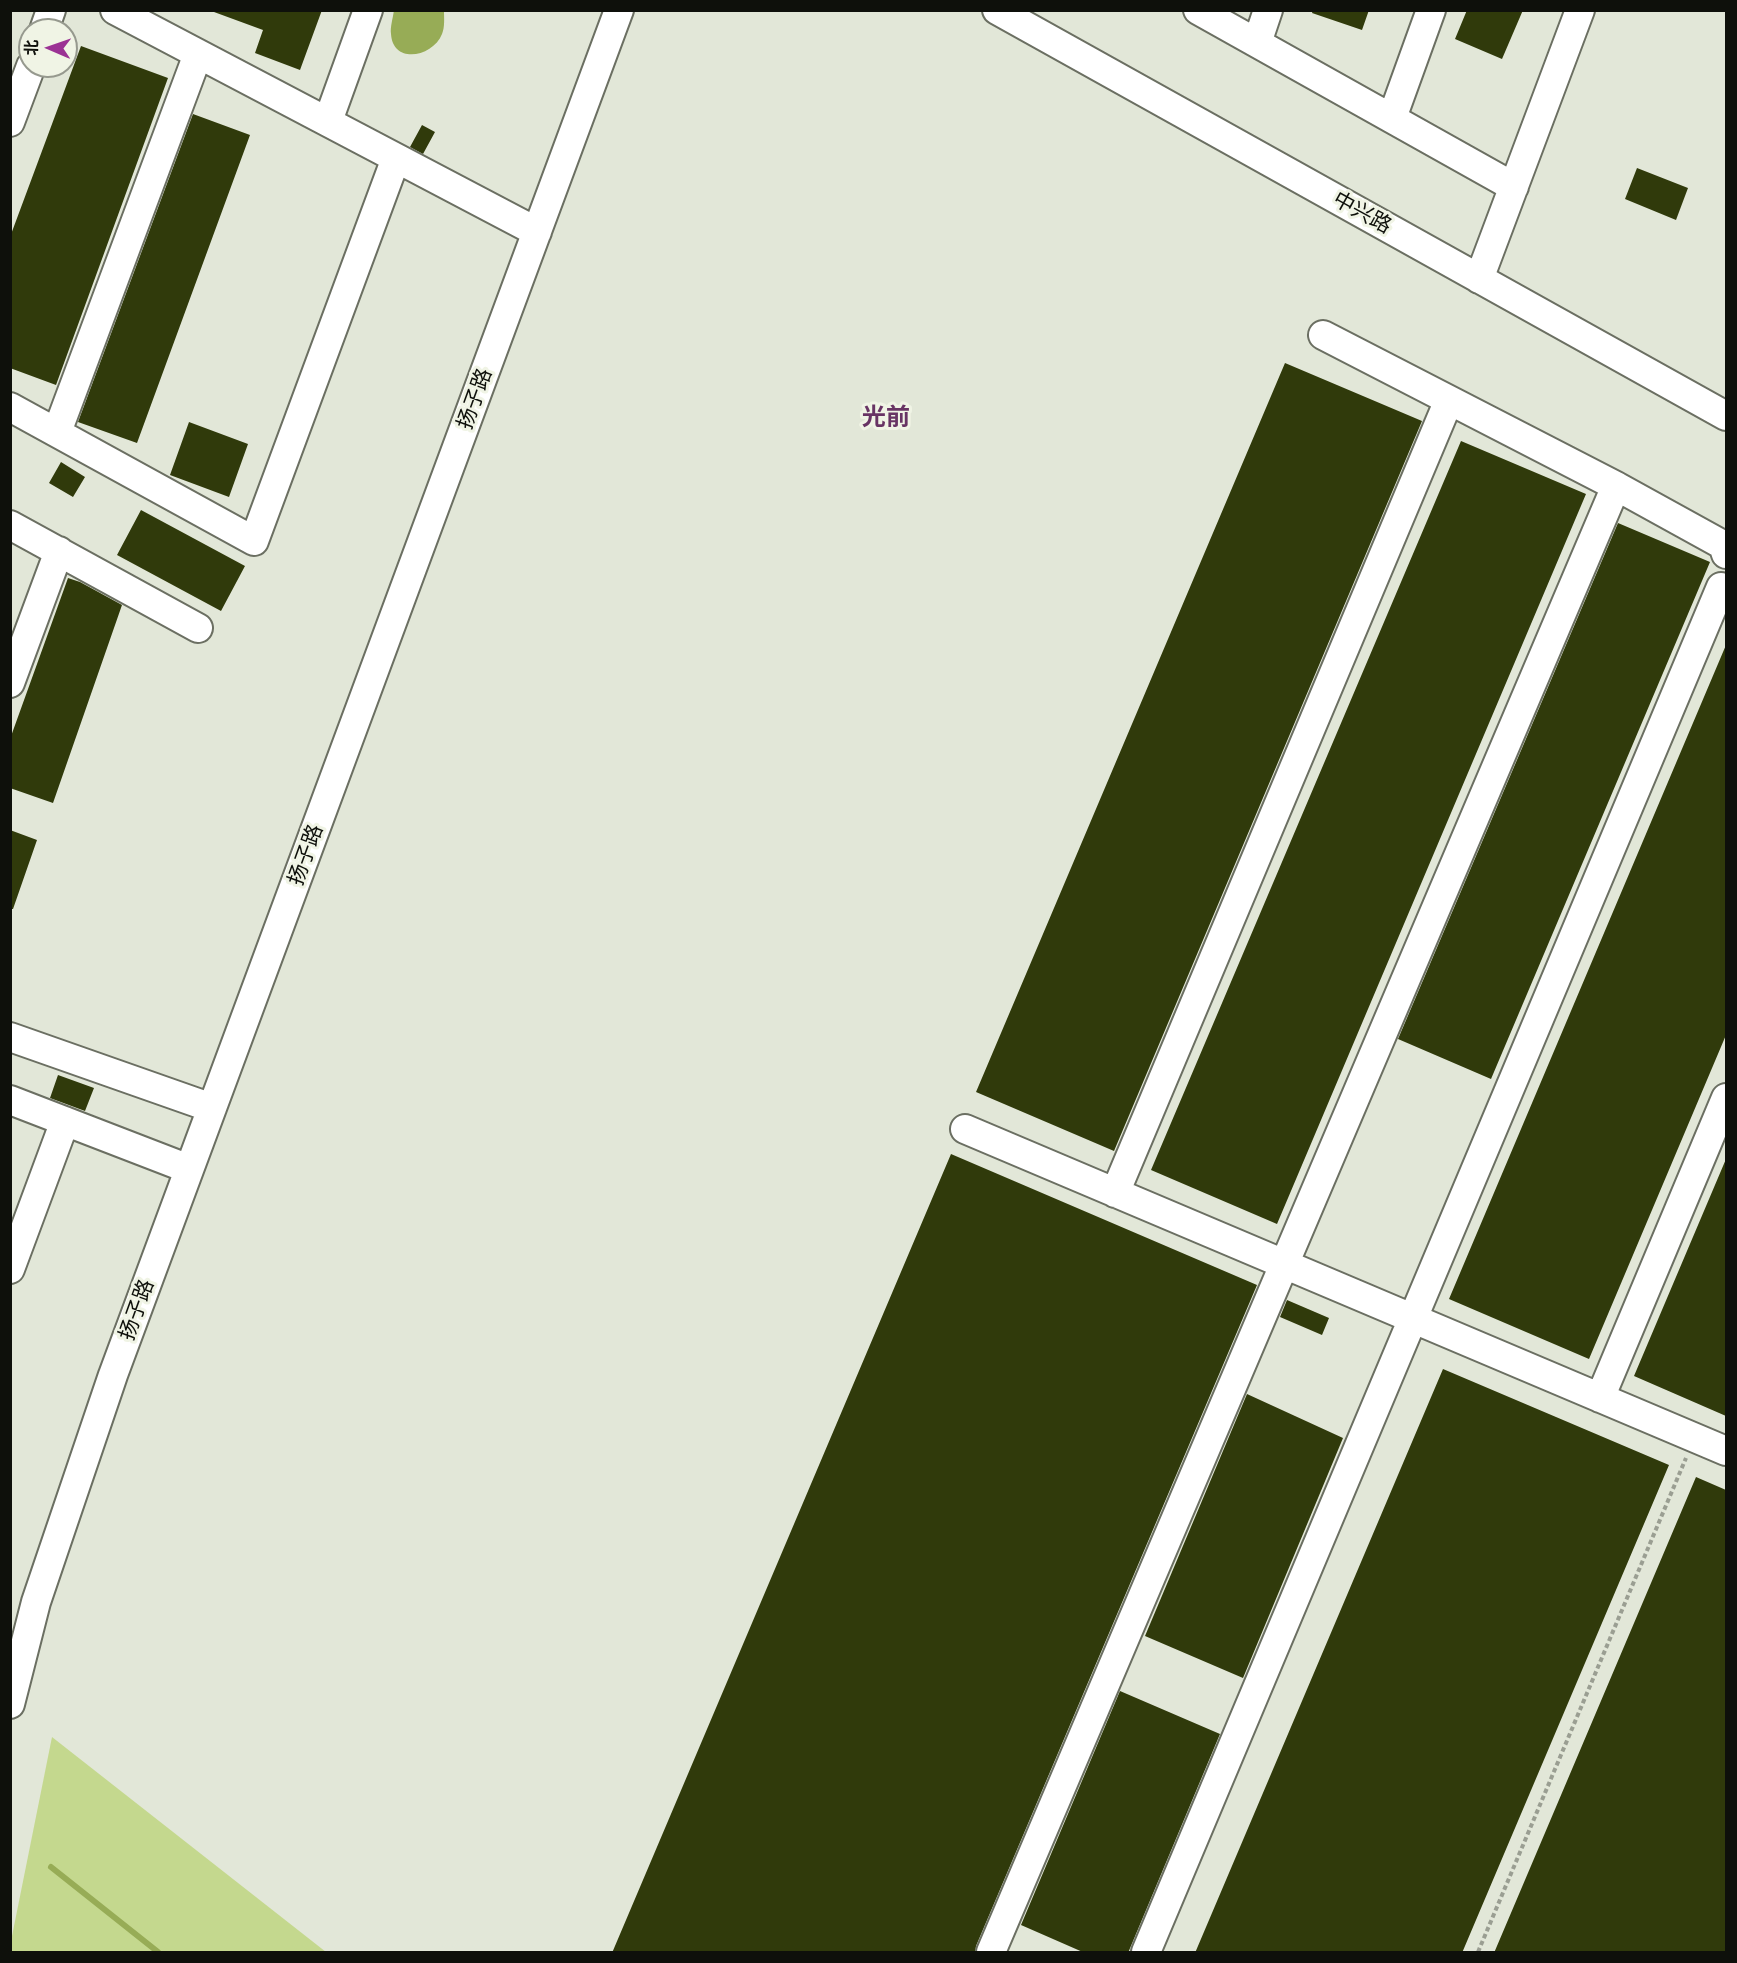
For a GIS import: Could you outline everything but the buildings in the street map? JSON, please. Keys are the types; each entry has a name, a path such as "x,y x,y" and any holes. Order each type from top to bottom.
{"street":[{"path":"115,10 537,232"},
{"path":"328,122 368,10"},
{"name":"扬子路","path":"10,1704 40,1591 113,1375 619,10"},
{"name":"中兴路","path":"997,10 1726,416"},
{"path":"1198,10 1514,187"},
{"path":"1257,43 1268,10"},
{"path":"1392,118 1431,10"},
{"path":"1479,279 1580,10"},
{"path":"57,432 198,54"},
{"path":"10,122 26,78"},
{"path":"10,407 255,541 396,158"},
{"path":"1323,335 1616,486 1723,545 1726,554"},
{"path":"1115,1193 1449,400"},
{"path":"991,1953 1616,486"},
{"path":"10,525 198,628"},
{"path":"10,683 59,551"},
{"path":"1146,1953 1725,582"},
{"path":"10,1037 212,1108"},
{"path":"1600,1398 1726,1098"},
{"path":"10,1100 189,1169"},
{"path":"10,1269 65,1121"},
{"path":"965,1129 1726,1451"}],"path":[{"path":"1478,1953 1695,1438"}],"shaded area":[{"path":"394,10 444,11 442,34 431,48 414,54 406,54 393,44 391,25"},
{"path":"52,1737 326,1952 11,1952 11,1941"}],"waterway":[{"path":"51,1867 158,1952"}],"district":[{"name":"光前","path":"886,418"}]}
